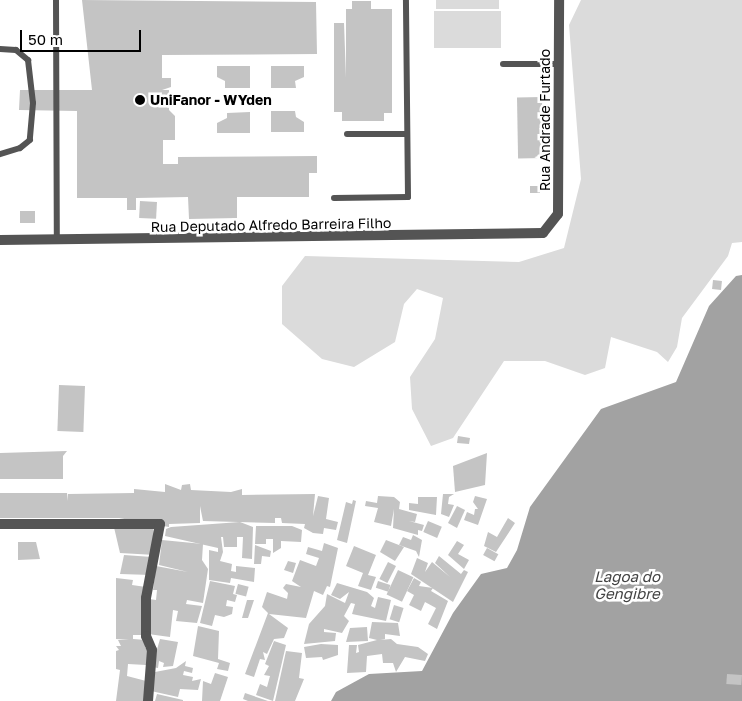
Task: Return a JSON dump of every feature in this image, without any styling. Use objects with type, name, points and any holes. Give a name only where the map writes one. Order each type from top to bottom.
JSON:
[{"type":"street","name":"Rua Andrade Furtado","points":[[543,233],[558,214],[559,0]]},
{"type":"street","name":"Rua Deputado Alfredo Barreira Filho","points":[[0,240],[57,241],[543,233]]},
{"type":"street","points":[[0,524],[160,524],[146,598],[146,636],[152,650],[148,701]]},
{"type":"lane","points":[[56,0],[57,241]]},
{"type":"lane","points":[[334,198],[408,197],[406,0]]},
{"type":"lane","points":[[0,49],[16,50],[28,60],[33,103],[30,140],[20,148],[0,154]]},
{"type":"lane","points":[[504,64],[559,64]]},
{"type":"lane","points":[[347,134],[407,134]]},
{"type":"shaded area","points":[[436,0],[499,0],[499,9],[436,9]]},
{"type":"shaded area","points":[[581,0],[742,0],[742,242],[732,243],[728,256],[682,318],[677,347],[668,362],[657,352],[611,337],[605,368],[585,375],[545,361],[504,361],[453,438],[431,446],[412,409],[410,377],[435,339],[443,298],[417,289],[404,304],[395,342],[354,367],[322,359],[282,324],[282,286],[305,256],[519,262],[564,248],[581,179],[569,25]]},
{"type":"shaded area","points":[[434,11],[501,11],[501,48],[434,48]]},
{"type":"water","name":"Lagoa do Gengibre","points":[[742,275],[742,701],[331,701],[336,692],[369,674],[422,671],[453,613],[481,574],[507,568],[517,550],[530,507],[601,409],[676,382],[709,306],[736,276]]},
{"type":"building","points":[[82,0],[316,2],[317,54],[162,55],[162,78],[171,78],[171,87],[162,90],[169,90],[169,110],[175,116],[175,140],[163,140],[163,164],[178,164],[178,157],[317,156],[317,173],[309,173],[309,197],[237,197],[237,218],[189,219],[188,197],[136,198],[136,210],[127,210],[127,198],[77,198],[77,111],[19,110],[20,90],[92,90]]},
{"type":"building","points":[[352,1],[371,1],[371,9],[392,9],[392,113],[384,113],[384,121],[342,121],[342,112],[334,112],[334,23],[344,23],[346,78],[346,9],[352,9]]},
{"type":"building","points":[[217,66],[250,66],[250,88],[225,88],[225,81],[217,77]]},
{"type":"building","points":[[271,66],[304,66],[304,77],[295,81],[296,88],[271,88]]},
{"type":"building","points":[[517,97],[542,97],[543,158],[518,158]]},
{"type":"building","points":[[271,111],[295,111],[296,117],[304,122],[304,132],[271,132]]},
{"type":"building","points":[[250,112],[250,133],[217,133],[217,123],[227,118],[227,113]]},
{"type":"building","points":[[530,186],[540,186],[540,193],[530,193]]},
{"type":"building","points":[[140,201],[157,202],[156,219],[139,218]]},
{"type":"building","points":[[20,211],[35,211],[35,223],[20,223]]},
{"type":"building","points":[[713,280],[722,281],[721,290],[712,289]]},
{"type":"building","points":[[59,385],[85,386],[83,432],[57,431]]},
{"type":"building","points":[[458,436],[470,438],[469,444],[457,443]]},
{"type":"building","points":[[67,451],[63,456],[63,479],[0,479],[0,453]]},
{"type":"building","points":[[487,453],[485,485],[455,492],[453,466]]},
{"type":"building","points":[[165,484],[181,490],[182,485],[190,484],[191,490],[231,492],[242,489],[242,495],[315,494],[313,516],[318,496],[329,498],[326,519],[338,522],[336,530],[324,528],[323,534],[313,533],[304,528],[305,524],[282,523],[281,518],[275,518],[275,523],[203,521],[200,506],[200,523],[169,524],[169,527],[119,518],[0,518],[0,493],[67,493],[68,501],[68,494],[134,493],[134,489],[165,492]]},
{"type":"building","points":[[443,494],[454,494],[449,497],[448,504],[454,505],[449,517],[441,514]]},
{"type":"building","points":[[378,496],[394,497],[400,502],[399,509],[417,514],[415,522],[409,521],[424,525],[422,531],[418,530],[418,535],[393,528],[394,509],[391,526],[374,522],[378,508],[365,506],[366,501],[377,503]]},
{"type":"building","points":[[475,496],[487,499],[478,525],[464,520],[467,512],[474,515],[475,509],[478,509],[473,502]]},
{"type":"building","points":[[418,497],[437,497],[436,515],[409,510],[409,503],[418,504]]},
{"type":"building","points":[[353,500],[356,501],[347,543],[337,540],[346,502],[352,504]]},
{"type":"building","points":[[457,506],[465,510],[457,528],[448,523]]},
{"type":"building","points":[[508,518],[515,523],[496,552],[484,546],[488,532],[497,537]]},
{"type":"building","points":[[428,521],[442,527],[437,538],[423,532]]},
{"type":"building","points":[[240,522],[253,527],[252,559],[242,558],[243,537],[237,537],[237,547],[224,547],[223,537],[221,537],[223,552],[220,561],[232,564],[231,571],[236,572],[236,566],[255,568],[254,582],[231,578],[230,583],[209,580],[209,550],[218,552],[218,548],[165,536],[166,529],[171,527]]},
{"type":"building","points":[[113,523],[153,526],[155,555],[120,553]]},
{"type":"building","points":[[256,526],[292,526],[302,530],[301,542],[281,541],[281,548],[273,553],[273,539],[266,539],[266,544],[255,544]]},
{"type":"building","points":[[413,535],[422,540],[419,557],[416,551],[399,545],[403,537],[411,540]]},
{"type":"building","points":[[162,540],[203,544],[202,560],[208,569],[203,603],[187,600],[186,604],[202,606],[197,623],[176,621],[178,611],[173,610],[170,637],[148,634],[149,599],[156,600],[157,590],[153,590],[156,566],[188,572],[159,565]]},
{"type":"building","points":[[386,540],[404,547],[395,561],[380,552]]},
{"type":"building","points":[[457,541],[464,545],[458,554],[469,560],[464,569],[448,555]]},
{"type":"building","points":[[18,542],[36,542],[40,559],[18,560]]},
{"type":"building","points":[[324,543],[338,548],[330,587],[327,586],[323,595],[314,591],[306,618],[269,614],[288,628],[284,638],[274,639],[267,654],[263,652],[265,660],[260,659],[254,677],[245,674],[268,613],[262,607],[267,592],[287,599],[288,593],[283,588],[286,584],[301,587],[292,581],[300,560],[316,566],[319,558],[306,554],[308,547],[322,551]]},
{"type":"building","points":[[255,545],[271,551],[270,557],[262,556],[261,564],[254,564]]},
{"type":"building","points":[[354,546],[376,555],[368,575],[376,577],[371,590],[358,586],[363,573],[346,566]]},
{"type":"building","points":[[487,548],[498,554],[494,561],[483,555]]},
{"type":"building","points":[[124,555],[152,557],[151,575],[120,574]]},
{"type":"building","points":[[439,556],[461,574],[464,570],[468,572],[453,602],[411,574],[417,558],[428,563],[425,572],[432,562],[450,577],[435,563]]},
{"type":"building","points":[[288,561],[296,563],[293,573],[284,570]]},
{"type":"building","points":[[388,562],[396,566],[387,583],[379,579]]},
{"type":"building","points":[[398,570],[413,577],[402,602],[387,594]]},
{"type":"building","points":[[116,578],[133,580],[132,585],[146,587],[143,635],[133,635],[133,639],[146,640],[145,648],[150,648],[146,665],[128,664],[127,676],[150,682],[147,701],[116,701],[120,670],[116,669],[116,651],[119,650],[116,646],[121,646],[118,640],[129,640],[116,639]]},
{"type":"building","points":[[414,578],[421,582],[419,586],[433,588],[431,591],[448,601],[437,629],[428,624],[436,608],[425,602],[421,611],[409,605],[414,595],[407,591]]},
{"type":"building","points":[[210,581],[235,586],[233,594],[237,595],[235,602],[227,600],[226,606],[233,607],[232,614],[224,617],[215,615],[212,626],[200,623]]},
{"type":"building","points":[[378,581],[390,585],[388,592],[376,588]]},
{"type":"building","points":[[337,583],[367,592],[374,598],[371,606],[375,608],[378,597],[391,600],[386,621],[352,614],[355,604],[351,603],[344,616],[349,621],[342,633],[324,629],[324,632],[336,633],[335,641],[304,644],[309,624],[325,606],[327,594],[345,603],[349,592],[340,599],[331,595]]},
{"type":"building","points":[[238,584],[249,587],[246,597],[235,594]]},
{"type":"building","points":[[247,600],[254,600],[248,618],[242,618]]},
{"type":"building","points":[[394,605],[404,608],[399,622],[390,619]]},
{"type":"building","points":[[372,622],[398,623],[400,636],[385,634],[385,639],[380,640],[391,639],[397,644],[418,647],[428,654],[425,661],[405,657],[396,672],[393,663],[383,663],[382,654],[367,656],[366,672],[347,673],[349,645],[357,645],[356,653],[359,652],[358,645],[377,640],[369,638]]},
{"type":"building","points":[[198,626],[219,631],[218,659],[230,663],[228,671],[217,669],[219,663],[193,656]]},
{"type":"building","points":[[367,627],[368,641],[346,642],[350,628]]},
{"type":"building","points":[[160,639],[178,642],[173,666],[163,667],[164,663],[159,661],[158,668],[152,667]]},
{"type":"building","points":[[274,641],[286,645],[273,701],[256,695],[260,684],[267,687],[270,676],[264,675],[269,666],[265,664]]},
{"type":"building","points":[[321,644],[338,645],[338,655],[323,660],[322,657],[306,658],[304,647]]},
{"type":"building","points":[[286,651],[302,653],[299,678],[304,679],[295,701],[275,701]]},
{"type":"building","points":[[186,661],[185,666],[193,668],[192,673],[184,671],[183,675],[193,677],[192,681],[201,679],[198,690],[180,689],[178,697],[151,691],[155,672],[176,668]]},
{"type":"building","points":[[215,673],[228,677],[220,701],[202,701],[203,681],[211,684]]},
{"type":"building","points":[[727,674],[742,675],[741,685],[726,684]]},
{"type":"building","points":[[245,693],[268,701],[248,701],[243,699]]},
{"type":"building","points":[[157,694],[183,700],[183,701],[155,701]]},
{"type":"place","name":"UniFanor - WYden","points":[[140,100]]}]
